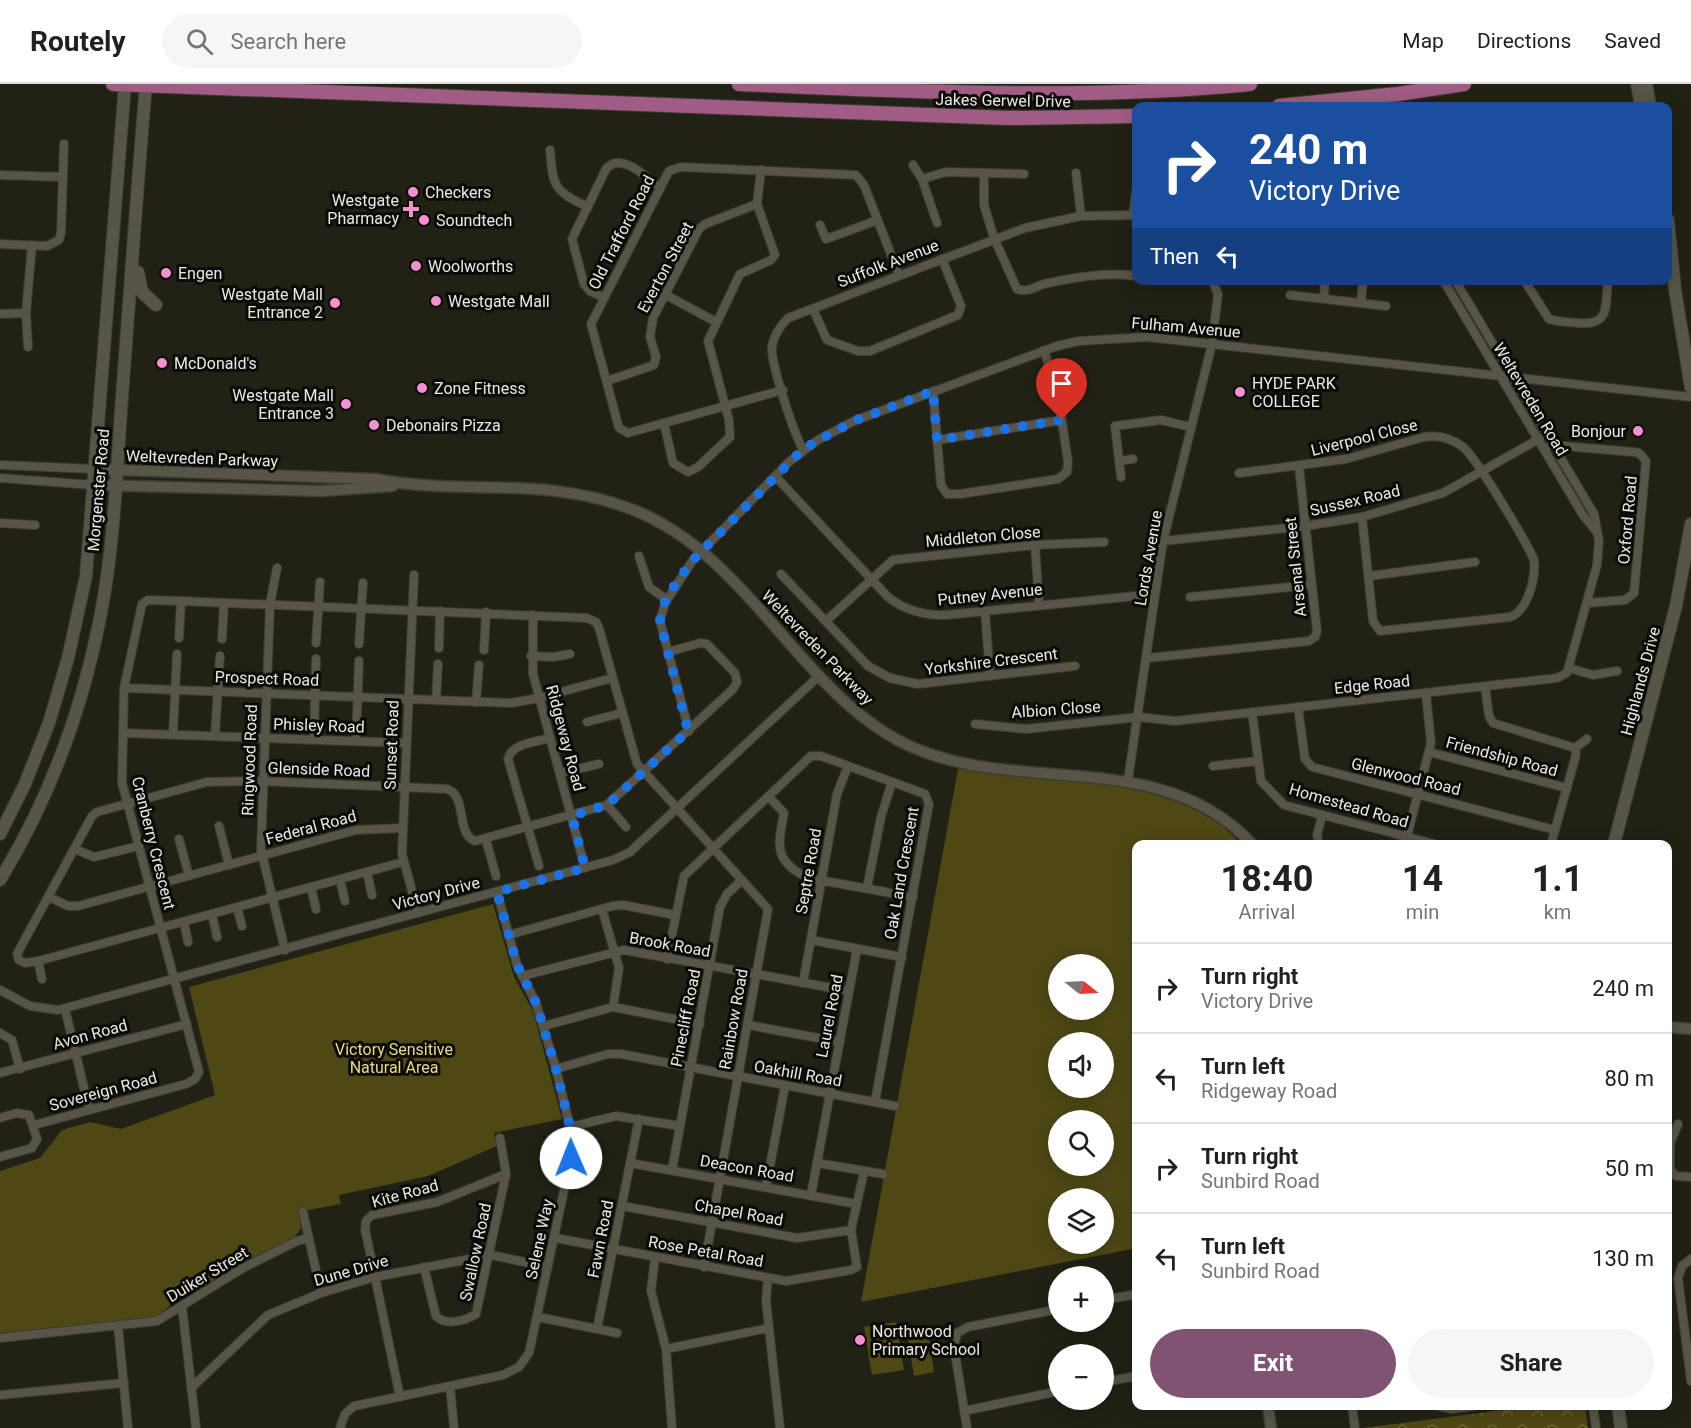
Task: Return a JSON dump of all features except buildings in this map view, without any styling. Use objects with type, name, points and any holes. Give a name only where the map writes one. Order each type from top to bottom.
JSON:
[{"type":"main road","name":"Jakes Gerwel Drive","points":[[113,84],[1008,118],[1132,116]]},
{"type":"main road","name":"Morgenster Road","points":[[0,834],[37,756],[68,658],[86,576],[125,84]]},
{"type":"main road","name":"Jakes Gerwel Drive","points":[[739,84],[904,92],[1006,93],[1250,84]]},
{"type":"main road","points":[[1319,102],[1398,94],[1464,84]]},
{"type":"main road","points":[[1637,84],[1640,102]]},
{"type":"main road","points":[[1646,84],[1649,102]]},
{"type":"main road","name":"Morgenster Road","points":[[0,880],[44,795],[78,709],[105,594],[116,485],[146,85]]},
{"type":"main road","points":[[134,256],[142,292],[156,306]]},
{"type":"main road","points":[[1672,260],[1691,388]]},
{"type":"main road","points":[[1672,282],[1675,290]]},
{"type":"main road","name":"Highlands Drive","points":[[1615,840],[1676,606],[1691,524]]},
{"type":"main road","points":[[1619,1410],[1621,1428]]},
{"type":"street","points":[[0,244],[50,245],[61,236],[64,144]]},
{"type":"street","points":[[550,150],[556,189],[564,196],[588,207]]},
{"type":"street","points":[[604,298],[590,291],[584,284],[573,245],[574,234],[606,169],[616,161],[624,163],[660,187]]},
{"type":"street","points":[[914,165],[922,179],[937,223]]},
{"type":"street","name":"Old Trafford Road","points":[[783,390],[628,433],[623,432],[618,425],[591,326],[669,171],[674,168],[856,175],[863,181],[898,275]]},
{"type":"street","points":[[664,423],[673,463],[677,468],[691,472],[729,439],[731,431],[708,346],[716,322],[740,274],[771,260],[775,255],[757,204],[761,170]]},
{"type":"street","points":[[922,179],[946,172],[1024,174]]},
{"type":"street","points":[[984,173],[984,205],[994,238],[1015,286],[1020,291],[1083,276],[1132,276]]},
{"type":"street","points":[[1076,173],[1081,216]]},
{"type":"street","points":[[0,175],[63,177]]},
{"type":"street","name":"Everton Street","points":[[606,381],[654,364],[656,357],[650,337],[650,326],[702,226],[757,204]]},
{"type":"street","name":"Suffolk Avenue","points":[[803,449],[794,434],[772,354],[773,344],[788,318],[994,238],[1081,216],[1132,214]]},
{"type":"street","points":[[820,225],[826,239],[878,220]]},
{"type":"street","points":[[28,347],[26,313],[32,245]]},
{"type":"street","points":[[813,309],[826,340],[858,351],[870,351],[958,315],[961,306],[942,259]]},
{"type":"street","points":[[1212,344],[1218,294],[1214,285]]},
{"type":"street","points":[[1324,298],[1325,285]]},
{"type":"street","points":[[1361,302],[1363,285]]},
{"type":"street","name":"Weltevreden Road","points":[[1446,285],[1498,376],[1583,515],[1597,531]]},
{"type":"street","name":"Weltevreden Road","points":[[1458,285],[1590,507],[1597,531],[1599,552],[1569,668]]},
{"type":"street","points":[[1527,285],[1549,319],[1590,324],[1600,321],[1604,315],[1607,285]]},
{"type":"street","points":[[666,295],[716,322]]},
{"type":"street","points":[[1290,295],[1386,306]]},
{"type":"street","points":[[0,314],[26,313]]},
{"type":"street","name":"Fulham Avenue","points":[[667,600],[693,560],[803,449],[854,421],[1044,350],[1080,341],[1122,337],[1212,344],[1691,397]]},
{"type":"street","name":"Lords Avenue","points":[[1128,780],[1164,541],[1212,344]]},
{"type":"street","points":[[933,391],[941,484],[949,495],[1062,477],[1068,468],[1062,420],[1054,377],[1044,350]]},
{"type":"street","points":[[937,440],[1062,420]]},
{"type":"street","points":[[1121,477],[1115,426],[1161,420],[1191,428]]},
{"type":"street","name":"Sussex Road","points":[[1164,541],[1306,526],[1362,517],[1443,493],[1546,435]]},
{"type":"street","name":"Liverpool Close","points":[[1239,473],[1299,467],[1346,459],[1406,441],[1437,436],[1463,447],[1481,472],[1534,560],[1534,572],[1525,603],[1519,612],[1510,617],[1380,631],[1373,621],[1369,576]]},
{"type":"street","points":[[1544,450],[1552,445]]},
{"type":"street","name":"Oxford Road","points":[[1552,445],[1639,453],[1647,461],[1634,593],[1625,600],[1587,603]]},
{"type":"street","points":[[1119,460],[1132,459]]},
{"type":"street","name":"Weltevreden Parkway","points":[[0,465],[375,479],[402,485]]},
{"type":"street","name":"Arsenal Street","points":[[1148,658],[1311,640],[1317,631],[1299,467]]},
{"type":"street","name":"Putney Avenue","points":[[776,476],[892,601],[924,614],[946,615],[1155,594]]},
{"type":"street","name":"Weltevreden Parkway","points":[[0,478],[93,485],[322,491],[376,489],[402,485],[530,487],[586,495],[635,510],[688,539],[703,550],[820,675],[872,723],[900,741],[931,754],[976,765],[1128,780],[1165,790],[1203,806],[1229,822],[1248,840]]},
{"type":"street","points":[[1362,517],[1369,576],[1475,562]]},
{"type":"street","points":[[0,524],[35,525]]},
{"type":"street","name":"Middleton Close","points":[[872,580],[893,560],[1035,545],[1104,542]]},
{"type":"street","points":[[1035,545],[1039,604]]},
{"type":"street","points":[[639,556],[648,587],[667,600],[660,621],[688,731]]},
{"type":"street","name":"Ringwood Road","points":[[276,568],[270,604],[261,857],[285,950]]},
{"type":"street","name":"Yorkshire Crescent","points":[[781,574],[827,620],[868,666],[902,683],[918,684],[1075,666]]},
{"type":"street","name":"Sunset Road","points":[[414,575],[403,828],[404,862],[418,913]]},
{"type":"street","points":[[827,620],[872,580]]},
{"type":"street","points":[[316,643],[320,582]]},
{"type":"street","points":[[359,644],[363,583]]},
{"type":"street","points":[[1190,597],[1311,585]]},
{"type":"street","name":"Cranberry Crescent","points":[[198,1074],[187,1024],[122,783],[124,688],[141,605],[148,600],[486,612],[594,620],[634,756],[643,773],[676,809]]},
{"type":"street","points":[[179,638],[181,601]]},
{"type":"street","points":[[222,639],[224,603]]},
{"type":"street","points":[[439,648],[440,611]]},
{"type":"street","points":[[985,611],[990,675]]},
{"type":"street","points":[[484,650],[486,612]]},
{"type":"street","name":"Ridgeway Road","points":[[533,615],[531,656],[539,698],[585,868]]},
{"type":"street","points":[[496,876],[486,840],[607,805],[733,689],[737,682],[735,674],[707,644],[700,643],[668,652]]},
{"type":"street","points":[[172,734],[177,654]]},
{"type":"street","points":[[531,656],[553,657],[570,654]]},
{"type":"street","points":[[215,735],[220,656]]},
{"type":"street","points":[[314,740],[316,659]]},
{"type":"street","points":[[356,741],[359,661]]},
{"type":"street","points":[[436,700],[438,664]]},
{"type":"street","points":[[476,702],[479,665]]},
{"type":"street","points":[[1569,668],[1599,676],[1617,670]]},
{"type":"street","name":"Edge Road","points":[[1139,717],[1175,722],[1426,694],[1557,678],[1569,668]]},
{"type":"street","name":"Victory Drive","points":[[0,990],[37,1009],[64,1009],[623,856],[820,675]]},
{"type":"street","name":"Prospect Road","points":[[124,688],[511,703],[539,698],[612,678]]},
{"type":"street","points":[[1485,687],[1489,716],[1493,723],[1575,748]]},
{"type":"street","points":[[1406,840],[1429,752],[1431,734],[1426,694]]},
{"type":"street","name":"Glenwood Road","points":[[1298,707],[1305,759],[1310,766],[1555,830]]},
{"type":"street","name":"Homestead Road","points":[[1252,712],[1261,781],[1274,797],[1284,805],[1403,840]]},
{"type":"street","points":[[587,722],[622,713]]},
{"type":"street","name":"Albion Close","points":[[975,724],[1036,729],[1139,717]]},
{"type":"street","name":"Phisley Road","points":[[123,733],[406,743]]},
{"type":"street","points":[[539,866],[509,754],[517,747],[550,738]]},
{"type":"street","points":[[1575,748],[1587,739]]},
{"type":"street","points":[[1552,840],[1576,755],[1575,748]]},
{"type":"street","name":"Friendship Road","points":[[1429,752],[1567,788]]},
{"type":"street","name":"Oak Land Crescent","points":[[667,959],[684,876],[816,754],[928,798],[913,897],[875,1102]]},
{"type":"street","points":[[1213,766],[1258,761]]},
{"type":"street","points":[[560,773],[599,764]]},
{"type":"street","name":"Septre Road","points":[[803,983],[837,794],[848,766]]},
{"type":"street","name":"Glenside Road","points":[[38,961],[25,963],[19,960],[16,954],[92,816],[97,812],[207,782],[263,782],[451,790],[457,796],[469,837],[475,841],[486,840]]},
{"type":"street","points":[[867,888],[881,816],[892,782]]},
{"type":"street","points":[[769,797],[784,813],[778,848],[780,855],[800,874],[913,897]]},
{"type":"street","points":[[607,805],[626,827]]},
{"type":"street","name":"Rainbow Road","points":[[676,809],[768,909],[704,1267]]},
{"type":"street","points":[[1318,840],[1317,835],[1322,816]]},
{"type":"street","points":[[219,826],[229,865]]},
{"type":"street","name":"Federal Road","points":[[49,897],[73,906],[366,828],[403,828]]},
{"type":"street","points":[[179,839],[189,876]]},
{"type":"street","points":[[75,849],[94,857],[139,846]]},
{"type":"street","points":[[42,979],[38,961],[404,862]]},
{"type":"street","points":[[366,872],[372,895]]},
{"type":"street","points":[[339,880],[345,901]]},
{"type":"street","name":"Pinecliff Road","points":[[672,1170],[722,901],[742,880]]},
{"type":"street","points":[[311,887],[316,909]]},
{"type":"street","name":"Selene Way","points":[[340,1428],[345,1414],[354,1406],[503,1375],[519,1367],[529,1353],[571,1158],[570,1127],[544,1026],[536,1003],[522,976],[497,892]]},
{"type":"street","points":[[508,934],[623,905],[675,915]]},
{"type":"street","points":[[237,907],[242,926]]},
{"type":"street","points":[[602,909],[619,972],[613,1007]]},
{"type":"street","points":[[212,914],[217,937]]},
{"type":"street","points":[[184,922],[188,942]]},
{"type":"street","points":[[811,940],[902,957]]},
{"type":"street","name":"Laurel Road","points":[[811,1195],[857,949]]},
{"type":"street","name":"Brook Road","points":[[522,976],[624,950],[849,991]]},
{"type":"street","points":[[544,1026],[613,1007],[700,1024]]},
{"type":"street","points":[[64,1009],[89,1109]]},
{"type":"street","name":"Avon Road","points":[[0,1073],[187,1024]]},
{"type":"street","points":[[748,1025],[840,1042]]},
{"type":"street","points":[[1672,1028],[1691,1029]]},
{"type":"street","points":[[0,1033],[12,1040],[20,1069]]},
{"type":"street","name":"Oakhill Road","points":[[556,1069],[613,1054],[895,1106]]},
{"type":"street","name":"Sovereign Road","points":[[0,1157],[34,1146],[38,1139],[34,1125],[186,1084],[195,1079],[198,1074]]},
{"type":"street","points":[[766,1187],[785,1086]]},
{"type":"street","points":[[0,1118],[24,1113],[30,1116],[34,1125]]},
{"type":"street","points":[[570,1127],[610,1116],[680,1126]]},
{"type":"street","name":"Fawn Road","points":[[597,1329],[639,1119]]},
{"type":"street","points":[[1672,1139],[1678,1124]]},
{"type":"street","name":"Swallow Road","points":[[424,1267],[436,1316],[441,1321],[448,1322],[476,1314],[506,1174],[500,1138]]},
{"type":"street","name":"Deacon Road","points":[[630,1162],[857,1204]]},
{"type":"street","points":[[817,1163],[883,1174]]},
{"type":"street","points":[[851,1230],[864,1172]]},
{"type":"street","points":[[1672,1172],[1676,1176],[1691,1177]]},
{"type":"street","name":"Kite Road","points":[[375,1277],[366,1221],[372,1215],[437,1202],[506,1174]]},
{"type":"street","name":"Chapel Road","points":[[622,1206],[803,1238],[851,1230]]},
{"type":"street","points":[[303,1212],[321,1293]]},
{"type":"street","name":"Rose Petal Road","points":[[555,1238],[704,1267],[797,1281],[856,1267],[851,1230]]},
{"type":"street","name":"Duiker Street","points":[[0,1338],[157,1321],[243,1268],[297,1241],[309,1238]]},
{"type":"street","name":"Dune Drive","points":[[191,1388],[268,1315],[321,1293],[375,1277],[490,1255],[548,1267]]},
{"type":"street","points":[[655,1258],[651,1291],[666,1349],[672,1428]]},
{"type":"street","points":[[1691,1259],[1682,1266],[1678,1278],[1691,1381]]},
{"type":"street","points":[[375,1277],[399,1396]]},
{"type":"street","points":[[768,1278],[766,1300],[780,1428]]},
{"type":"street","points":[[1114,1298],[1132,1295]]},
{"type":"street","points":[[182,1306],[196,1428]]},
{"type":"street","points":[[967,1428],[954,1347],[957,1333],[968,1327],[1048,1311]]},
{"type":"street","points":[[538,1317],[617,1333]]},
{"type":"street","points":[[118,1326],[128,1428]]},
{"type":"street","points":[[666,1349],[770,1328]]},
{"type":"street","points":[[1114,1380],[1132,1377]]},
{"type":"street","points":[[0,1395],[124,1383]]},
{"type":"street","points":[[450,1386],[454,1428]]},
{"type":"street","points":[[964,1411],[1048,1393]]},
{"type":"street","points":[[1268,1410],[1270,1428]]},
{"type":"street","points":[[1353,1410],[1355,1428]]},
{"type":"street","points":[[1594,1410],[1596,1428]]},
{"type":"green space","points":[[958,769],[1070,780],[1148,793],[1183,804],[1215,821],[1236,840],[1132,840],[1132,1249],[1114,1252],[1114,1188],[1048,1188],[1048,1254],[1106,1254],[861,1302]]},
{"type":"green space","name":"Victory Sensitive Natural Area","points":[[493,904],[514,977],[533,1011],[562,1119],[494,1133],[497,1146],[428,1176],[339,1195],[341,1204],[298,1212],[301,1228],[294,1238],[244,1262],[191,1294],[188,1291],[155,1317],[0,1333],[0,1171],[40,1158],[62,1130],[90,1122],[121,1129],[215,1095],[189,987]]},
{"type":"green space","points":[[896,1322],[904,1370],[872,1375],[864,1327]]},
{"type":"green space","points":[[928,1331],[934,1372],[914,1376],[907,1335]]},
{"type":"green space","points":[[1502,1410],[1586,1410],[1588,1428],[1363,1428]]},
{"type":"place","name":"Checkers","points":[[413,192]]},
{"type":"place","name":"Westgate Pharmacy","points":[[411,209]]},
{"type":"place","name":"Soundtech","points":[[424,220]]},
{"type":"place","name":"Woolworths","points":[[416,266]]},
{"type":"place","name":"Engen","points":[[166,273]]},
{"type":"place","name":"Westgate Mall","points":[[436,301]]},
{"type":"place","name":"Westgate Mall Entrance 2","points":[[335,303]]},
{"type":"place","name":"McDonald's","points":[[162,363]]},
{"type":"place","name":"Zone Fitness","points":[[422,388]]},
{"type":"place","name":"HYDE PARK COLLEGE","points":[[1240,392]]},
{"type":"place","name":"Westgate Mall Entrance 3","points":[[346,404]]},
{"type":"place","name":"Debonairs Pizza","points":[[374,425]]},
{"type":"place","name":"Bonjour","points":[[1638,431]]},
{"type":"place","name":"Northwood Primary School","points":[[860,1340]]},
{"type":"route","points":[[571,1158],[570,1127],[556,1069],[536,1003],[517,965],[497,892],[585,868],[572,816],[607,805],[688,731],[660,621],[660,613],[682,575],[693,560],[803,449],[854,421],[933,391],[937,440],[1062,420]]}]
